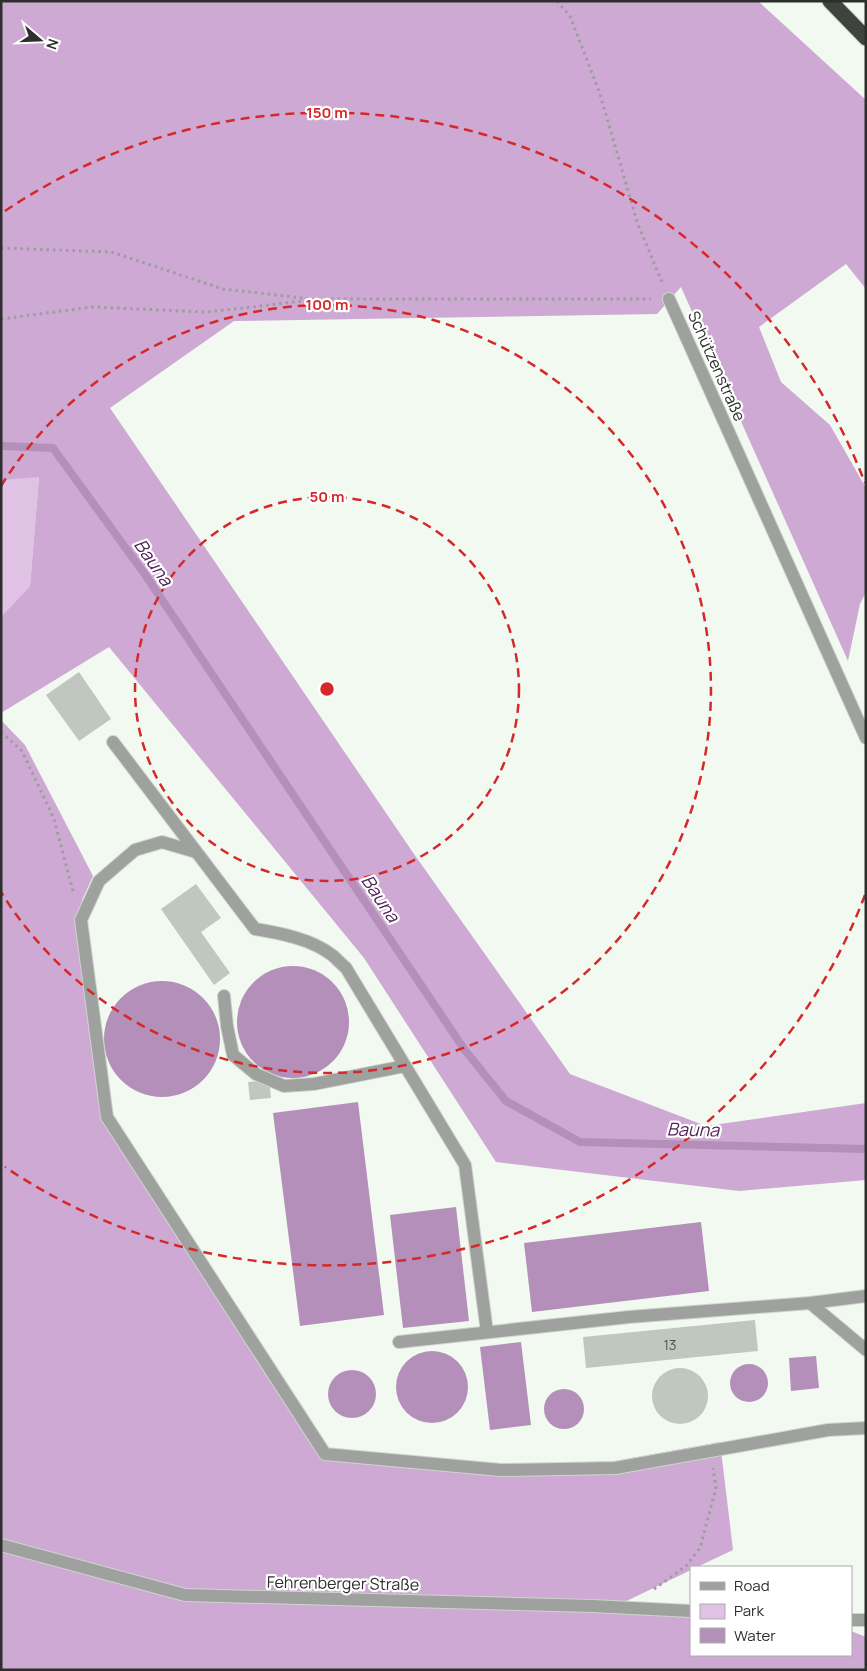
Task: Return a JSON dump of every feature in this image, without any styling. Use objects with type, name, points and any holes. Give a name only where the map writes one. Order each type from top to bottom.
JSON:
[{"type":"highway","points":[[830,1],[866,38]]},
{"type":"street","name":"Schützenstraße","points":[[669,299],[866,738]]},
{"type":"street","points":[[113,742],[255,929],[280,933],[311,944],[331,954],[346,968],[465,1165],[487,1332]]},
{"type":"street","points":[[196,852],[162,842],[135,850],[99,881],[81,920],[107,1117],[325,1454],[501,1470],[615,1468],[828,1430],[866,1428]]},
{"type":"street","points":[[224,996],[227,1026],[234,1054],[256,1074],[284,1086],[314,1084],[404,1066]]},
{"type":"street","points":[[399,1342],[629,1316],[866,1296]]},
{"type":"street","points":[[810,1302],[866,1350]]},
{"type":"street","name":"Fehrenberger Straße","points":[[1,1545],[185,1596],[592,1606],[690,1611]]},
{"type":"street","points":[[852,1620],[866,1620]]},
{"type":"path","name":"Schützenstraße","points":[[557,1],[570,16],[600,94],[637,222],[669,299]]},
{"type":"path","points":[[1,248],[111,252],[223,289],[320,299],[669,299]]},
{"type":"path","points":[[1,319],[92,307],[207,312],[320,299]]},
{"type":"path","points":[[1,732],[22,751],[54,819],[81,920]]},
{"type":"path","points":[[650,1591],[686,1566],[700,1548],[716,1488],[710,1452]]},
{"type":"green space","points":[[39,476],[30,586],[1,617],[1,480]]},
{"type":"shaded area","points":[[1,1],[758,1],[866,100],[866,289],[846,264],[759,327],[781,382],[830,425],[866,488],[866,592],[860,604],[848,661],[681,287],[657,314],[234,321],[110,408],[414,854],[570,1074],[706,1126],[866,1103],[866,1180],[739,1191],[496,1162],[364,958],[109,647],[1,713],[1,617],[30,586],[39,477],[1,480]]},
{"type":"shaded area","points":[[1,720],[25,745],[93,876],[82,900],[113,1115],[330,1449],[501,1465],[615,1461],[720,1442],[733,1550],[699,1566],[690,1566],[690,1570],[616,1606],[690,1612],[690,1656],[852,1656],[852,1631],[866,1637],[866,1670],[1,1670]]},
{"type":"water","points":[[293,966],[314,970],[332,983],[345,1001],[349,1022],[345,1043],[332,1061],[314,1074],[293,1078],[272,1074],[254,1061],[241,1043],[237,1022],[241,1001],[254,983],[272,970]]},
{"type":"water","points":[[162,981],[184,985],[203,998],[216,1017],[220,1039],[216,1061],[203,1080],[184,1093],[162,1097],[140,1093],[121,1080],[108,1061],[104,1039],[108,1017],[121,998],[140,985]]},
{"type":"water","points":[[358,1102],[384,1315],[300,1326],[273,1113]]},
{"type":"water","points":[[456,1207],[469,1321],[403,1328],[390,1215]]},
{"type":"water","points":[[701,1222],[709,1291],[532,1312],[524,1243]]},
{"type":"water","points":[[521,1342],[531,1425],[490,1430],[480,1347]]},
{"type":"water","points":[[432,1351],[452,1357],[462,1367],[468,1387],[462,1407],[452,1417],[432,1423],[412,1417],[402,1407],[396,1387],[402,1367],[412,1357]]},
{"type":"water","points":[[816,1356],[819,1388],[791,1391],[789,1358]]},
{"type":"water","points":[[749,1364],[762,1370],[768,1383],[762,1396],[749,1402],[736,1396],[730,1383],[736,1370]]},
{"type":"water","points":[[347,1370],[357,1370],[369,1377],[376,1389],[376,1399],[369,1411],[357,1418],[347,1418],[339,1414],[332,1407],[328,1399],[328,1389],[332,1381],[339,1374]]},
{"type":"water","points":[[564,1389],[575,1392],[581,1398],[584,1409],[581,1420],[575,1426],[564,1429],[553,1426],[547,1420],[544,1409],[547,1398],[553,1392]]},
{"type":"building","points":[[79,672],[111,719],[79,741],[46,695]]},
{"type":"building","points":[[196,884],[221,918],[201,932],[230,973],[214,985],[161,909]]},
{"type":"building","points":[[269,1080],[271,1098],[250,1100],[248,1082]]},
{"type":"building","points":[[755,1320],[758,1351],[586,1368],[583,1337]]},
{"type":"building","points":[[680,1368],[695,1373],[703,1381],[708,1396],[703,1411],[695,1419],[680,1424],[665,1419],[657,1411],[652,1396],[657,1381],[665,1373]]},
{"type":"waterway","name":"Bauna","points":[[1,446],[53,448],[146,576],[464,1049],[506,1101],[580,1142],[866,1149]]}]
